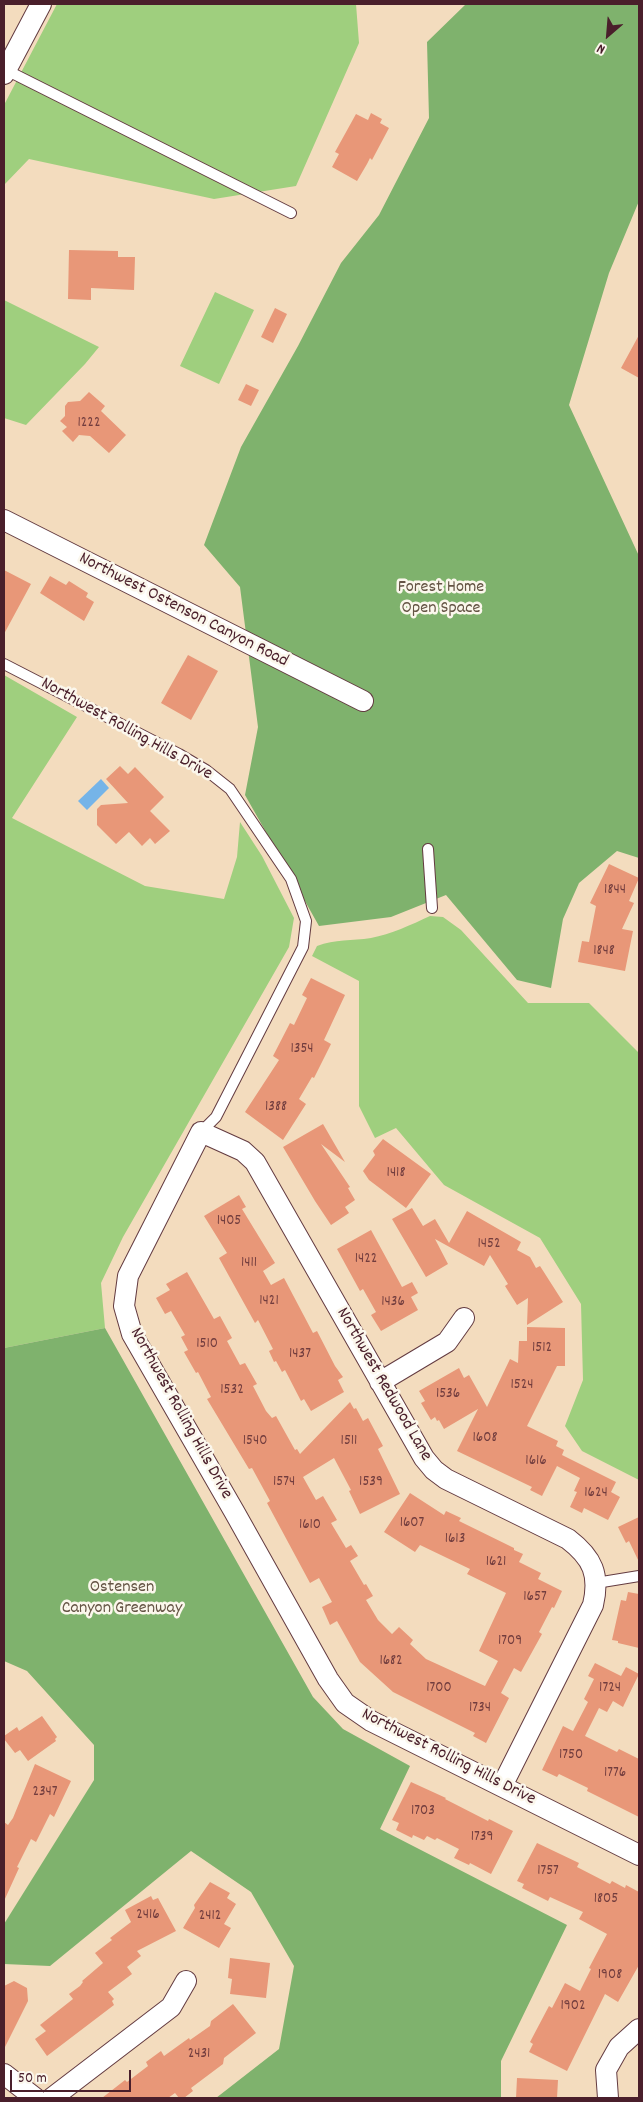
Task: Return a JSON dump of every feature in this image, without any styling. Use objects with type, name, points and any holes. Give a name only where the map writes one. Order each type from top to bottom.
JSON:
[{"type":"street","points":[[5,72],[41,4]]},
{"type":"street","name":"Northwest Ostenson Canyon Road","points":[[4,520],[363,701]]},
{"type":"street","name":"Northwest Redwood Lane","points":[[201,1132],[243,1151],[255,1162],[424,1458],[434,1470],[446,1479],[568,1539],[580,1548],[590,1560],[596,1583],[593,1605],[502,1786]]},
{"type":"street","name":"Northwest Rolling Hills Drive","points":[[201,1132],[128,1276],[124,1306],[132,1334],[328,1679],[345,1703],[371,1721],[639,1855]]},
{"type":"street","points":[[380,1382],[447,1342],[464,1318]]},
{"type":"street","points":[[52,2098],[171,2007],[186,1981]]},
{"type":"street","points":[[608,2098],[606,2070],[619,2047],[639,2029]]},
{"type":"street","points":[[4,2074],[35,2098]]},
{"type":"lane","points":[[5,72],[291,213]]},
{"type":"lane","name":"Northwest Rolling Hills Drive","points":[[4,664],[179,754],[206,770],[230,789],[291,879],[306,921],[303,947],[216,1117],[201,1132]]},
{"type":"lane","points":[[428,849],[432,908]]},
{"type":"lane","points":[[596,1583],[639,1576]]},
{"type":"green space","points":[[57,4],[356,4],[359,43],[296,186],[214,199],[29,159],[4,185],[4,105]]},
{"type":"green space","name":"Forest Home Open Space","points":[[466,4],[639,4],[639,201],[609,273],[569,405],[639,556],[639,858],[617,851],[579,883],[563,919],[551,988],[517,980],[446,895],[391,917],[319,926],[245,795],[258,727],[240,587],[204,545],[241,447],[298,346],[341,263],[379,215],[429,118],[427,42]]},
{"type":"green space","points":[[215,292],[254,310],[219,384],[180,366]]},
{"type":"green space","points":[[4,300],[99,347],[26,425],[4,418]]},
{"type":"green space","points":[[4,675],[77,717],[12,818],[145,886],[224,899],[237,857],[240,822],[262,856],[294,918],[289,947],[123,1237],[101,1283],[105,1328],[4,1348]]},
{"type":"green space","points":[[430,916],[443,917],[461,930],[528,1003],[589,1003],[639,1053],[639,1480],[582,1451],[565,1426],[583,1380],[581,1304],[540,1238],[444,1185],[396,1128],[375,1138],[359,1106],[359,981],[312,956],[317,946],[330,942],[378,936],[401,929]]},
{"type":"green space","name":"Ostensen Canyon Greenway","points":[[105,1328],[313,1697],[343,1729],[410,1766],[380,1829],[567,1925],[501,2061],[501,2098],[216,2098],[279,2049],[294,1966],[251,1892],[191,1851],[50,1966],[4,1964],[4,1924],[94,1780],[94,1745],[27,1671],[4,1661],[4,1348]]},
{"type":"water","points":[[101,779],[109,788],[87,810],[78,801]]},
{"type":"building","points":[[371,113],[382,119],[380,123],[389,128],[372,160],[370,158],[357,181],[332,167],[339,154],[335,152],[356,114],[368,120]]},
{"type":"building","points":[[69,250],[118,251],[118,257],[135,257],[134,290],[91,288],[91,300],[68,299]]},
{"type":"building","points":[[275,308],[287,314],[273,343],[261,337]]},
{"type":"building","points":[[639,335],[639,378],[621,368]]},
{"type":"building","points":[[246,384],[259,390],[251,406],[238,400]]},
{"type":"building","points":[[89,392],[105,406],[101,411],[126,435],[109,453],[90,436],[79,435],[73,442],[62,431],[67,427],[60,421],[65,416],[65,406],[68,402],[80,401]]},
{"type":"building","points":[[4,570],[31,584],[4,634]]},
{"type":"building","points":[[50,576],[66,585],[69,581],[88,593],[86,597],[94,602],[84,621],[40,593]]},
{"type":"building","points":[[188,655],[218,671],[191,720],[161,703]]},
{"type":"building","points":[[120,766],[128,774],[135,767],[164,797],[150,811],[170,831],[155,844],[150,838],[142,846],[129,832],[116,844],[97,825],[97,809],[101,805],[128,803],[106,779]]},
{"type":"building","points":[[609,864],[639,878],[629,901],[634,903],[622,929],[633,931],[625,971],[578,962],[582,941],[589,942],[596,906],[590,903]]},
{"type":"building","points":[[311,978],[345,995],[324,1040],[331,1044],[314,1078],[312,1077],[299,1099],[306,1104],[283,1140],[245,1112],[279,1060],[273,1056],[290,1023],[294,1025],[307,998],[302,995]]},
{"type":"building","points":[[323,1124],[345,1162],[321,1144],[350,1187],[348,1188],[355,1200],[345,1207],[349,1213],[331,1225],[283,1147]]},
{"type":"building","points":[[383,1139],[431,1174],[406,1208],[369,1180],[363,1171],[375,1155],[373,1151]]},
{"type":"building","points":[[239,1195],[246,1207],[242,1209],[275,1263],[263,1271],[271,1285],[284,1278],[313,1333],[317,1331],[335,1366],[343,1377],[338,1380],[344,1392],[311,1411],[304,1399],[301,1401],[285,1370],[282,1372],[276,1361],[274,1362],[269,1351],[273,1349],[258,1320],[255,1323],[219,1258],[227,1253],[204,1216]]},
{"type":"building","points":[[412,1208],[423,1226],[435,1219],[449,1243],[467,1211],[521,1242],[517,1250],[530,1257],[536,1268],[540,1266],[563,1302],[527,1325],[528,1298],[517,1305],[505,1286],[508,1284],[490,1255],[484,1266],[435,1239],[448,1264],[426,1277],[392,1219]]},
{"type":"building","points":[[371,1230],[402,1287],[412,1282],[418,1293],[411,1297],[418,1310],[381,1331],[371,1315],[376,1312],[363,1289],[360,1291],[337,1249]]},
{"type":"building","points":[[187,1272],[214,1319],[220,1316],[232,1338],[227,1341],[240,1365],[245,1363],[257,1384],[253,1386],[266,1411],[272,1418],[276,1416],[295,1450],[297,1449],[300,1454],[350,1402],[354,1409],[356,1408],[363,1421],[368,1418],[383,1446],[378,1449],[400,1494],[360,1514],[349,1491],[351,1490],[334,1458],[303,1477],[316,1500],[323,1496],[337,1520],[331,1523],[346,1548],[351,1545],[358,1556],[350,1561],[373,1596],[366,1600],[378,1620],[392,1634],[399,1627],[413,1640],[410,1644],[426,1659],[485,1686],[498,1661],[479,1651],[506,1593],[467,1574],[470,1569],[420,1545],[415,1552],[384,1532],[410,1493],[444,1515],[446,1511],[461,1518],[459,1521],[514,1548],[514,1550],[523,1554],[519,1562],[541,1573],[538,1579],[562,1591],[539,1632],[542,1634],[521,1672],[514,1668],[501,1693],[509,1698],[486,1743],[473,1736],[475,1733],[393,1692],[360,1662],[337,1621],[330,1625],[322,1607],[332,1602],[319,1578],[310,1583],[267,1503],[270,1501],[252,1468],[249,1469],[207,1399],[211,1397],[198,1372],[196,1373],[184,1352],[188,1350],[181,1337],[185,1335],[171,1311],[165,1314],[156,1298],[170,1290],[166,1284]]},
{"type":"building","points":[[527,1327],[565,1328],[565,1366],[557,1366],[527,1426],[558,1441],[556,1446],[564,1450],[562,1455],[616,1482],[611,1492],[620,1497],[608,1520],[584,1508],[582,1513],[570,1507],[577,1492],[574,1491],[580,1478],[557,1466],[542,1496],[530,1490],[532,1487],[457,1451],[478,1409],[444,1429],[435,1417],[431,1420],[421,1403],[425,1401],[419,1391],[459,1368],[464,1378],[469,1375],[487,1407],[510,1359],[518,1363],[519,1341],[527,1341]]},
{"type":"building","points":[[639,1517],[639,1562],[629,1541],[626,1543],[618,1527]]},
{"type":"building","points":[[628,1592],[639,1594],[639,1648],[612,1640],[621,1600],[626,1601]]},
{"type":"building","points":[[595,1663],[621,1676],[626,1667],[639,1674],[623,1707],[613,1701],[607,1712],[599,1708],[585,1736],[617,1752],[619,1749],[639,1759],[639,1817],[587,1791],[588,1788],[559,1774],[557,1777],[542,1770],[563,1726],[573,1731],[588,1702],[584,1699],[594,1679],[588,1676]]},
{"type":"building","points":[[42,1716],[57,1737],[56,1741],[28,1761],[20,1750],[15,1753],[4,1739],[4,1736],[17,1727],[19,1731]]},
{"type":"building","points":[[35,1764],[71,1781],[54,1817],[50,1814],[36,1842],[31,1839],[17,1867],[19,1868],[4,1901],[4,1822],[8,1825],[13,1818]]},
{"type":"building","points":[[411,1782],[446,1798],[488,1821],[489,1819],[513,1831],[491,1874],[470,1863],[469,1865],[454,1858],[459,1849],[437,1838],[435,1840],[427,1836],[424,1840],[413,1835],[412,1838],[396,1830],[399,1823],[392,1820]]},
{"type":"building","points":[[537,1843],[579,1863],[577,1867],[610,1884],[612,1881],[625,1888],[626,1885],[639,1892],[639,1965],[618,2002],[605,1994],[567,2071],[529,2052],[533,2044],[530,2042],[549,2006],[552,2008],[565,1983],[580,1991],[591,1969],[589,1968],[607,1934],[579,1919],[583,1912],[550,1897],[548,1901],[522,1888],[524,1884],[517,1881]]},
{"type":"building","points":[[210,1882],[230,1893],[227,1898],[236,1904],[224,1924],[231,1928],[219,1948],[183,1928],[195,1908],[194,1905]]},
{"type":"building","points":[[151,1896],[153,1900],[158,1898],[176,1931],[137,1951],[141,1956],[127,1967],[132,1974],[108,1992],[114,1999],[112,2001],[114,2005],[47,2056],[35,2039],[46,2031],[40,2025],[73,1999],[69,1994],[103,1963],[95,1953],[112,1940],[110,1938],[131,1922],[125,1910]]},
{"type":"building","points":[[230,1958],[270,1963],[266,1998],[230,1994],[232,1979],[228,1978]]},
{"type":"building","points":[[14,1981],[27,1988],[28,2001],[4,2049],[4,1986]]},
{"type":"building","points":[[233,2004],[256,2033],[224,2058],[223,2064],[191,2088],[193,2091],[184,2098],[179,2098],[175,2093],[168,2098],[102,2098],[125,2080],[127,2082],[148,2066],[146,2062],[161,2051],[164,2056],[210,2026],[211,2021]]},
{"type":"building","points":[[517,2078],[558,2080],[557,2098],[516,2098]]}]
